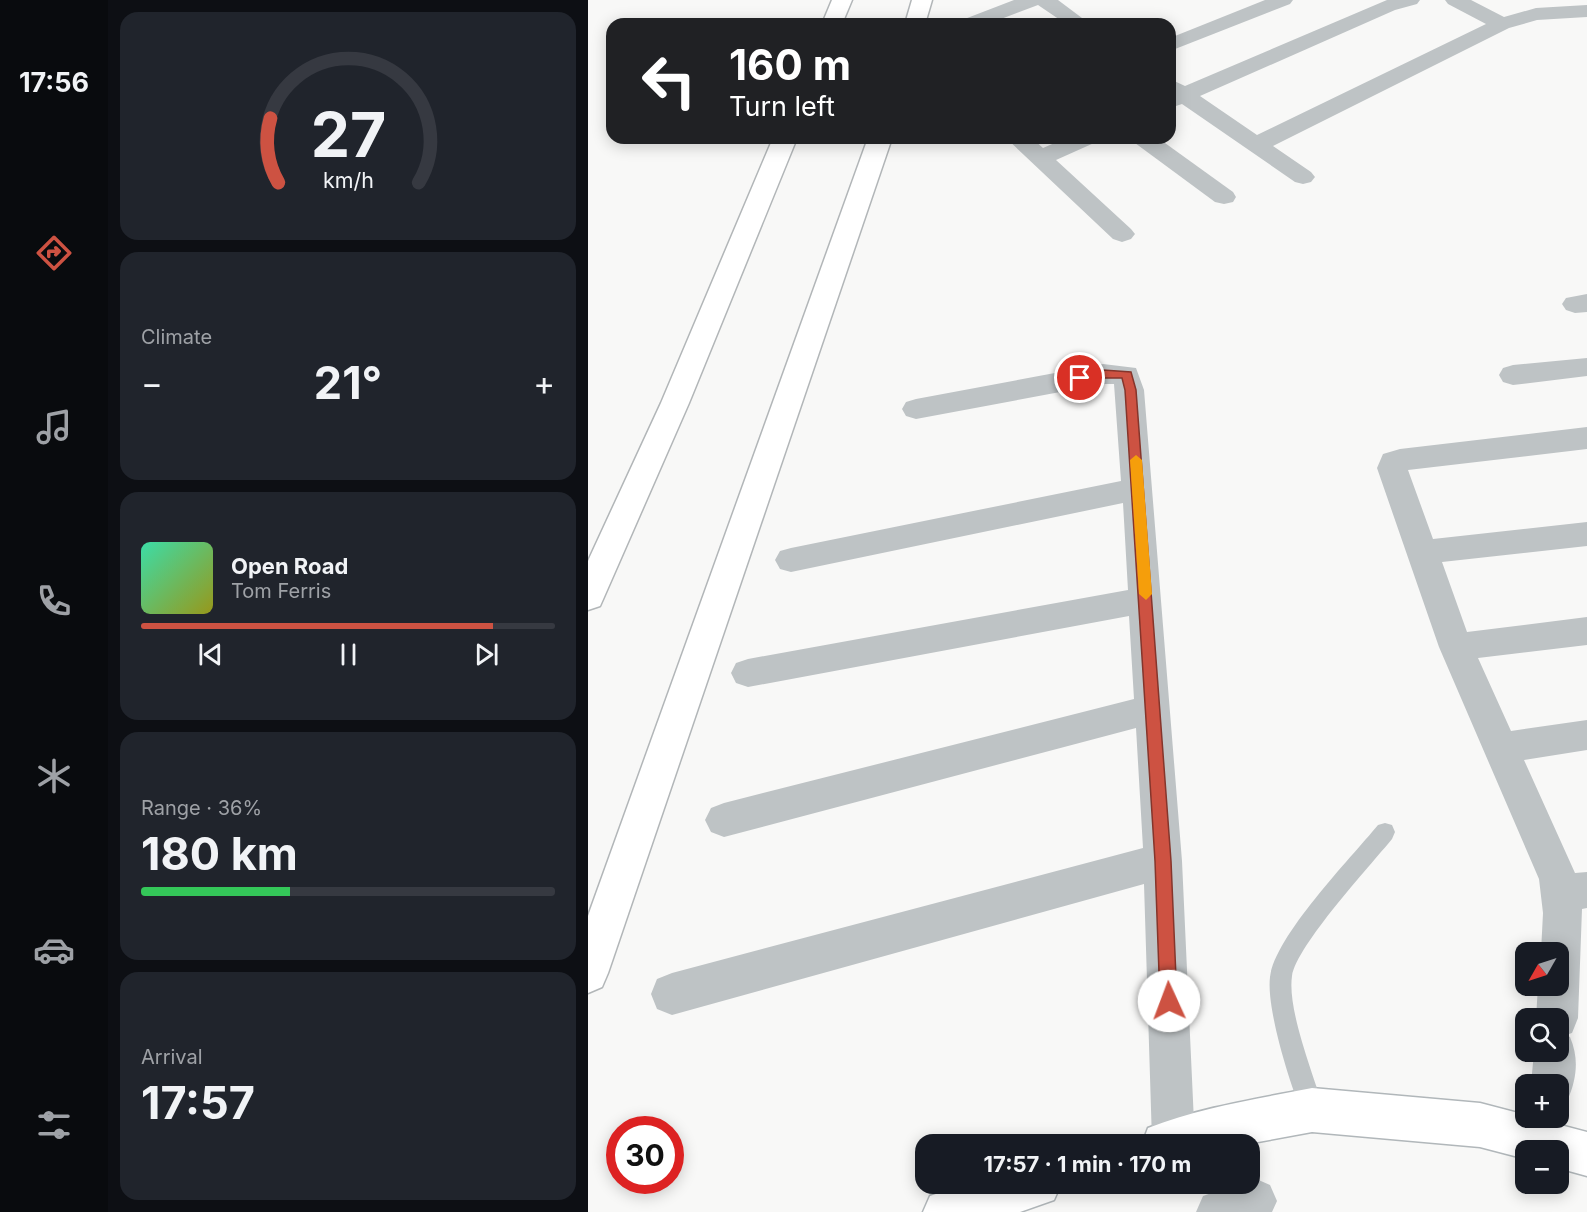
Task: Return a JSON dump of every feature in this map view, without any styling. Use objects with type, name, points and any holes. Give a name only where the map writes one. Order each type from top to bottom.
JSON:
[{"type":"main road","points":[[834,18],[842,0]]},
{"type":"main road","points":[[917,18],[922,0]]},
{"type":"main road","points":[[588,597],[675,403],[783,144]]},
{"type":"main road","points":[[590,966],[878,144]]},
{"type":"main road","points":[[1240,1134],[1312,1110],[1480,1125],[1562,1139]]},
{"type":"main road","points":[[946,1212],[1005,1194]]},
{"type":"street","points":[[985,18],[1032,0]]},
{"type":"street","points":[[1045,0],[1071,18]]},
{"type":"street","points":[[1176,43],[1283,0]]},
{"type":"street","points":[[1176,93],[1388,6],[1410,0]]},
{"type":"street","points":[[1455,0],[1502,24]]},
{"type":"street","points":[[1256,145],[1502,24],[1536,14],[1587,10]]},
{"type":"street","points":[[1176,95],[1303,177]]},
{"type":"street","points":[[1025,144],[1122,234]]},
{"type":"street","points":[[1040,158],[1072,144]]},
{"type":"street","points":[[1151,144],[1224,197]]},
{"type":"street","points":[[1513,375],[1587,367]]},
{"type":"street","points":[[916,409],[1103,374],[1126,375],[1130,390],[1138,489],[1163,861],[1169,1134]]},
{"type":"street","points":[[1558,1008],[1563,913],[1574,892],[1558,879],[1499,748],[1456,647],[1392,468],[1394,462],[1587,438]]},
{"type":"street","points":[[790,560],[1138,489]]},
{"type":"street","points":[[1422,552],[1587,534]]},
{"type":"street","points":[[748,673],[1146,600]]},
{"type":"street","points":[[1456,647],[1587,631]]},
{"type":"street","points":[[724,820],[1152,709]]},
{"type":"street","points":[[1499,748],[1587,735]]},
{"type":"street","points":[[672,994],[1163,861]]},
{"type":"lane","points":[[1312,1110],[1284,1007],[1281,976],[1294,945],[1385,832]]},
{"type":"slow traffic","points":[[1136,460],[1146,594]]},
{"type":"route","points":[[1080,378],[1103,374],[1126,375],[1130,390],[1163,861],[1169,1001]]}]
